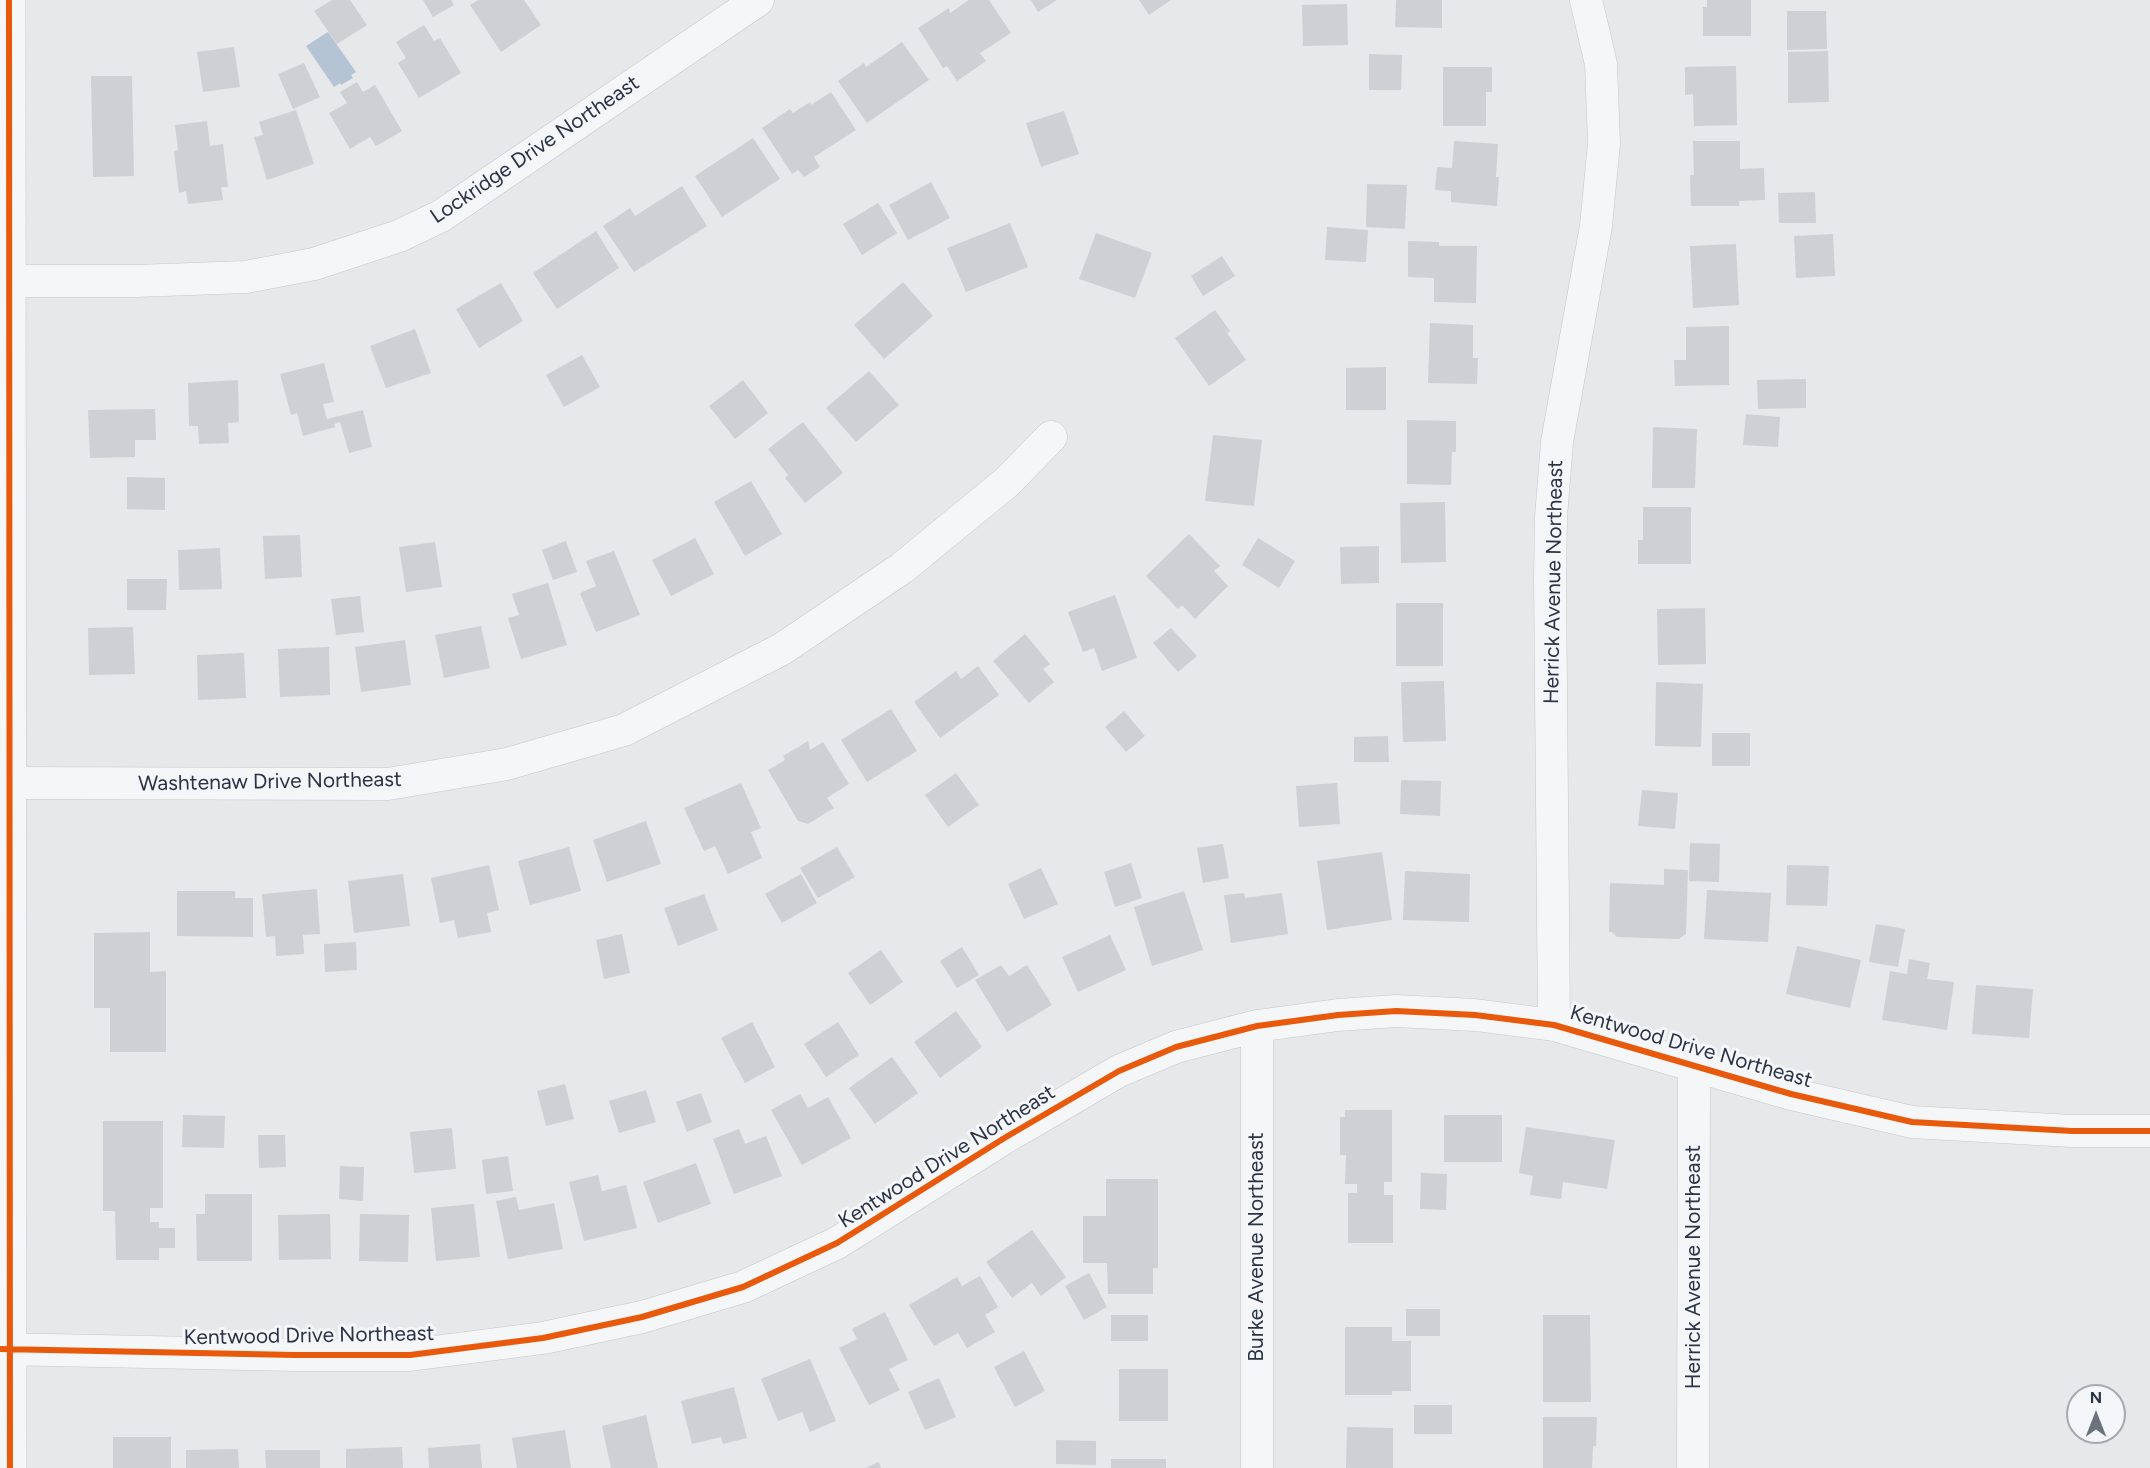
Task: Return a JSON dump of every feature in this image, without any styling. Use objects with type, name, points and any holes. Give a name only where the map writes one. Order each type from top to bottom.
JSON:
[{"type":"street","points":[[9,0],[4,783],[5,1349],[10,1468]]},
{"type":"street","name":"Lockridge Drive Northeast","points":[[9,281],[135,281],[246,277],[314,264],[399,236],[441,216],[758,0]]},
{"type":"street","name":"Herrick Avenue Northeast","points":[[1554,1025],[1551,517],[1557,442],[1596,226],[1604,143],[1601,64],[1586,0]]},
{"type":"street","name":"Washtenaw Drive Northeast","points":[[4,783],[388,784],[507,764],[624,730],[782,649],[902,568],[1007,482],[1052,437]]},
{"type":"street","name":"Kentwood Drive Northeast","points":[[5,1349],[249,1355],[410,1355],[543,1338],[642,1317],[742,1287],[837,1243],[1006,1137],[1119,1071],[1176,1047],[1257,1026],[1338,1015],[1396,1011],[1475,1015],[1554,1025],[1791,1094],[1912,1122],[2072,1131],[2150,1131]]},
{"type":"street","name":"Burke Avenue Northeast","points":[[1257,1026],[1257,1468]]},
{"type":"street","name":"Herrick Avenue Northeast","points":[[1694,1066],[1694,1468]]},
{"type":"water","points":[[328,32],[356,72],[351,75],[353,78],[334,87],[306,46]]},
{"type":"building","points":[[332,0],[350,0],[367,25],[337,44],[314,11]]},
{"type":"building","points":[[423,0],[451,0],[454,5],[433,17]]},
{"type":"building","points":[[478,0],[524,0],[541,25],[501,52],[470,5]]},
{"type":"building","points":[[969,0],[989,0],[1011,33],[980,53],[986,61],[957,81],[947,66],[943,68],[918,28],[949,8],[950,13]]},
{"type":"building","points":[[1031,0],[1057,0],[1038,12]]},
{"type":"building","points":[[1139,0],[1171,0],[1149,15]]},
{"type":"building","points":[[1396,0],[1442,0],[1442,28],[1395,27]]},
{"type":"building","points":[[1707,0],[1751,0],[1751,36],[1703,36],[1703,7],[1707,7]]},
{"type":"building","points":[[1347,4],[1348,45],[1303,46],[1302,5]]},
{"type":"building","points":[[1787,11],[1826,11],[1827,49],[1787,50]]},
{"type":"building","points":[[424,25],[434,41],[440,38],[461,73],[419,98],[398,63],[406,58],[396,42]]},
{"type":"building","points":[[902,42],[929,80],[867,123],[838,81],[864,63],[866,67]]},
{"type":"building","points":[[234,47],[240,87],[203,92],[197,52]]},
{"type":"building","points":[[1828,51],[1829,102],[1788,103],[1788,52]]},
{"type":"building","points":[[1369,54],[1402,55],[1401,90],[1369,90]]},
{"type":"building","points":[[304,63],[320,97],[293,109],[278,74]]},
{"type":"building","points":[[1736,66],[1737,125],[1694,126],[1693,94],[1685,95],[1685,67]]},
{"type":"building","points":[[1443,67],[1492,67],[1492,92],[1486,92],[1486,126],[1443,126]]},
{"type":"building","points":[[91,76],[132,76],[134,176],[93,177]]},
{"type":"building","points":[[357,82],[363,92],[375,85],[402,131],[376,146],[370,137],[350,149],[329,113],[347,103],[340,92]]},
{"type":"building","points":[[831,92],[856,130],[814,157],[820,167],[804,177],[798,170],[792,174],[762,128],[790,109],[793,113]]},
{"type":"building","points":[[296,110],[314,164],[267,180],[254,137],[263,135],[259,122]]},
{"type":"building","points":[[1064,111],[1079,154],[1041,167],[1026,123]]},
{"type":"building","points":[[207,121],[210,146],[223,144],[228,187],[221,187],[223,200],[188,204],[186,191],[179,193],[174,151],[178,150],[175,125]]},
{"type":"building","points":[[753,138],[780,179],[722,217],[695,176]]},
{"type":"building","points":[[1454,141],[1498,144],[1497,206],[1451,202],[1451,191],[1435,190],[1437,167],[1452,168]]},
{"type":"building","points":[[1693,141],[1740,141],[1740,169],[1764,168],[1765,200],[1739,201],[1739,206],[1691,206],[1690,175],[1694,175]]},
{"type":"building","points":[[931,182],[950,218],[908,240],[889,205]]},
{"type":"building","points":[[1367,184],[1407,185],[1405,229],[1366,227]]},
{"type":"building","points":[[682,186],[707,226],[634,272],[603,226],[630,208],[635,216]]},
{"type":"building","points":[[1815,192],[1816,223],[1779,223],[1778,193]]},
{"type":"building","points":[[878,203],[897,233],[862,255],[843,224]]},
{"type":"building","points":[[1010,223],[1028,267],[966,292],[947,248]]},
{"type":"building","points":[[1327,227],[1368,230],[1366,262],[1325,260]]},
{"type":"building","points":[[596,231],[619,268],[557,309],[533,273]]},
{"type":"building","points":[[1096,233],[1152,253],[1135,298],[1079,279]]},
{"type":"building","points":[[1833,234],[1835,276],[1796,278],[1794,236]]},
{"type":"building","points":[[1408,241],[1439,242],[1439,246],[1477,246],[1476,303],[1434,302],[1434,278],[1408,277]]},
{"type":"building","points":[[1736,244],[1739,305],[1693,308],[1690,246]]},
{"type":"building","points":[[1222,256],[1235,276],[1203,296],[1191,276]]},
{"type":"building","points":[[903,282],[933,316],[884,359],[854,325]]},
{"type":"building","points":[[501,283],[523,321],[479,348],[456,309]]},
{"type":"building","points":[[1215,310],[1230,331],[1227,333],[1246,360],[1209,386],[1175,338]]},
{"type":"building","points":[[1430,323],[1473,325],[1473,358],[1478,358],[1477,384],[1428,383]]},
{"type":"building","points":[[1729,326],[1729,385],[1675,386],[1674,360],[1686,360],[1686,327]]},
{"type":"building","points":[[415,329],[431,373],[386,388],[370,346]]},
{"type":"building","points":[[582,355],[600,387],[564,407],[546,375]]},
{"type":"building","points":[[324,363],[334,402],[323,404],[327,419],[363,410],[372,447],[349,453],[340,422],[334,424],[335,427],[303,436],[297,413],[291,415],[280,374]]},
{"type":"building","points":[[1386,367],[1386,410],[1346,410],[1346,368]]},
{"type":"building","points":[[869,371],[899,405],[856,442],[826,408]]},
{"type":"building","points":[[1806,379],[1806,408],[1758,409],[1757,380]]},
{"type":"building","points":[[238,380],[239,422],[228,423],[229,443],[199,444],[198,426],[189,426],[188,383]]},
{"type":"building","points":[[743,380],[768,413],[735,439],[709,406]]},
{"type":"building","points":[[155,409],[156,440],[135,440],[135,457],[90,458],[88,410]]},
{"type":"building","points":[[1746,414],[1780,417],[1778,447],[1743,445]]},
{"type":"building","points":[[1407,420],[1456,421],[1456,452],[1452,452],[1451,485],[1407,484]]},
{"type":"building","points":[[803,422],[843,473],[805,503],[785,478],[788,475],[768,449]]},
{"type":"building","points":[[1653,427],[1697,429],[1695,488],[1652,488]]},
{"type":"building","points":[[1213,435],[1262,440],[1254,506],[1205,501]]},
{"type":"building","points":[[127,477],[165,478],[165,510],[127,509]]},
{"type":"building","points":[[751,481],[782,534],[745,556],[714,502]]},
{"type":"building","points":[[1445,502],[1446,562],[1401,563],[1400,503]]},
{"type":"building","points":[[1643,507],[1691,507],[1691,564],[1638,564],[1638,540],[1643,540]]},
{"type":"building","points":[[1189,534],[1220,566],[1214,571],[1228,586],[1195,619],[1182,605],[1178,609],[1146,576]]},
{"type":"building","points":[[300,535],[302,577],[265,579],[263,536]]},
{"type":"building","points":[[695,538],[714,574],[671,596],[652,560]]},
{"type":"building","points":[[1258,538],[1295,561],[1279,588],[1242,565]]},
{"type":"building","points":[[566,541],[577,572],[553,580],[542,550]]},
{"type":"building","points":[[435,542],[442,587],[406,592],[399,547]]},
{"type":"building","points":[[1379,546],[1379,583],[1341,584],[1340,547]]},
{"type":"building","points":[[220,548],[222,589],[179,590],[178,550]]},
{"type":"building","points":[[614,551],[640,615],[596,632],[580,593],[596,586],[586,561]]},
{"type":"building","points":[[127,579],[167,579],[166,610],[127,610]]},
{"type":"building","points":[[548,583],[567,645],[521,659],[508,618],[519,615],[512,594]]},
{"type":"building","points":[[1115,595],[1137,658],[1102,671],[1094,648],[1083,652],[1068,612]]},
{"type":"building","points":[[360,596],[364,632],[336,635],[331,599]]},
{"type":"building","points":[[1396,603],[1443,603],[1443,666],[1396,666]]},
{"type":"building","points":[[1705,608],[1706,664],[1658,665],[1657,609]]},
{"type":"building","points":[[481,626],[490,668],[444,678],[435,635]]},
{"type":"building","points":[[133,627],[135,674],[89,675],[88,628]]},
{"type":"building","points":[[1171,628],[1197,656],[1178,672],[1153,643]]},
{"type":"building","points":[[1025,634],[1050,664],[1043,669],[1054,682],[1029,703],[993,661]]},
{"type":"building","points":[[405,640],[411,685],[361,692],[355,647]]},
{"type":"building","points":[[329,647],[330,695],[280,697],[278,649]]},
{"type":"building","points":[[244,653],[246,698],[198,700],[197,655]]},
{"type":"building","points":[[978,666],[999,695],[940,738],[914,702],[956,671],[961,679]]},
{"type":"building","points":[[1444,681],[1446,741],[1403,742],[1401,682]]},
{"type":"building","points":[[1656,682],[1703,684],[1701,747],[1655,746]]},
{"type":"building","points":[[891,709],[917,751],[867,782],[841,740]]},
{"type":"building","points":[[1124,711],[1145,736],[1126,752],[1105,727]]},
{"type":"building","points":[[1712,733],[1750,733],[1750,766],[1712,766]]},
{"type":"building","points":[[1388,736],[1389,762],[1354,762],[1354,737]]},
{"type":"building","points":[[808,741],[810,750],[823,742],[849,784],[827,798],[834,808],[808,824],[798,821],[768,770],[785,760],[783,756]]},
{"type":"building","points":[[956,773],[979,805],[948,827],[925,795]]},
{"type":"building","points":[[1401,780],[1441,781],[1440,816],[1400,814]]},
{"type":"building","points":[[741,783],[761,828],[751,832],[762,858],[728,874],[715,846],[704,851],[684,808]]},
{"type":"building","points":[[1337,783],[1340,824],[1299,827],[1296,786]]},
{"type":"building","points":[[1642,790],[1678,793],[1675,829],[1638,826]]},
{"type":"building","points":[[646,821],[661,864],[607,882],[593,840]]},
{"type":"building","points":[[1690,843],[1720,844],[1719,882],[1689,881]]},
{"type":"building","points":[[1223,844],[1229,878],[1203,883],[1197,848]]},
{"type":"building","points":[[569,847],[581,891],[530,905],[518,861]]},
{"type":"building","points":[[837,847],[855,877],[818,898],[800,868]]},
{"type":"building","points":[[1382,852],[1392,920],[1327,930],[1317,861]]},
{"type":"building","points":[[1131,863],[1142,898],[1115,907],[1104,872]]},
{"type":"building","points":[[489,865],[499,910],[487,913],[491,932],[458,938],[454,920],[440,923],[431,878]]},
{"type":"building","points":[[1787,865],[1829,866],[1827,906],[1786,905]]},
{"type":"building","points":[[1041,868],[1058,904],[1024,919],[1008,884]]},
{"type":"building","points":[[1664,869],[1688,870],[1686,934],[1679,939],[1617,937],[1609,932],[1610,883],[1664,885]]},
{"type":"building","points":[[1405,871],[1470,874],[1469,922],[1403,920]]},
{"type":"building","points":[[403,874],[410,926],[354,933],[348,881]]},
{"type":"building","points":[[801,874],[817,903],[782,923],[765,894]]},
{"type":"building","points":[[317,889],[320,934],[303,935],[304,954],[276,956],[275,936],[266,937],[262,894]]},
{"type":"building","points":[[1707,890],[1771,893],[1768,942],[1704,939]]},
{"type":"building","points":[[177,891],[235,891],[235,898],[253,898],[253,937],[177,936]]},
{"type":"building","points":[[1184,891],[1203,950],[1152,966],[1134,907]]},
{"type":"building","points":[[1244,893],[1245,898],[1282,893],[1288,934],[1231,943],[1224,895]]},
{"type":"building","points":[[704,894],[718,930],[678,946],[664,908]]},
{"type":"building","points":[[1876,924],[1905,929],[1898,967],[1869,962]]},
{"type":"building","points":[[150,932],[150,972],[166,971],[166,1052],[110,1052],[110,1008],[94,1008],[94,933]]},
{"type":"building","points":[[622,934],[630,973],[604,979],[596,940]]},
{"type":"building","points":[[1110,935],[1126,970],[1078,992],[1062,957]]},
{"type":"building","points":[[356,942],[357,970],[325,972],[324,944]]},
{"type":"building","points":[[1797,946],[1861,960],[1850,1008],[1786,994]]},
{"type":"building","points":[[962,947],[979,975],[957,988],[940,961]]},
{"type":"building","points":[[881,950],[903,982],[870,1005],[848,973]]},
{"type":"building","points":[[1909,959],[1930,963],[1927,979],[1954,982],[1947,1030],[1882,1020],[1890,971],[1907,974]]},
{"type":"building","points":[[1001,965],[1009,976],[1027,965],[1052,1005],[1007,1032],[975,980]]},
{"type":"building","points":[[1976,985],[2033,989],[2029,1038],[1972,1034]]},
{"type":"building","points":[[956,1011],[982,1047],[940,1078],[914,1042]]},
{"type":"building","points":[[752,1022],[775,1067],[745,1083],[721,1038]]},
{"type":"building","points":[[838,1022],[859,1055],[826,1077],[804,1044]]},
{"type":"building","points":[[892,1057],[918,1093],[875,1124],[849,1088]]},
{"type":"building","points":[[565,1084],[574,1119],[546,1126],[537,1091]]},
{"type":"building","points":[[646,1090],[656,1122],[619,1133],[609,1101]]},
{"type":"building","points":[[701,1093],[712,1122],[687,1132],[676,1102]]},
{"type":"building","points":[[800,1094],[808,1108],[828,1097],[851,1138],[802,1165],[771,1110]]},
{"type":"building","points":[[1345,1110],[1392,1110],[1392,1182],[1384,1182],[1384,1195],[1393,1195],[1393,1243],[1348,1243],[1348,1193],[1357,1193],[1357,1184],[1345,1184],[1346,1155],[1340,1155],[1340,1117],[1345,1117]]},
{"type":"building","points":[[183,1115],[225,1116],[224,1148],[182,1147]]},
{"type":"building","points":[[1444,1115],[1502,1115],[1502,1162],[1444,1162]]},
{"type":"building","points":[[103,1121],[163,1121],[163,1208],[150,1208],[150,1222],[159,1222],[159,1228],[175,1228],[175,1248],[159,1248],[159,1260],[116,1260],[115,1211],[103,1211]]},
{"type":"building","points":[[1526,1127],[1615,1140],[1607,1189],[1563,1182],[1561,1199],[1530,1195],[1533,1176],[1519,1173]]},
{"type":"building","points":[[452,1128],[456,1169],[414,1173],[410,1132]]},
{"type":"building","points":[[739,1129],[745,1144],[766,1136],[782,1176],[734,1194],[713,1139]]},
{"type":"building","points":[[258,1135],[285,1135],[286,1167],[259,1168]]},
{"type":"building","points":[[508,1156],[513,1191],[486,1194],[482,1160]]},
{"type":"building","points":[[696,1163],[711,1204],[658,1223],[643,1182]]},
{"type":"building","points":[[340,1166],[364,1167],[363,1201],[339,1199]]},
{"type":"building","points":[[1421,1173],[1447,1174],[1446,1210],[1420,1209]]},
{"type":"building","points":[[598,1175],[602,1191],[626,1185],[637,1228],[584,1241],[569,1182]]},
{"type":"building","points":[[1106,1179],[1158,1179],[1158,1268],[1153,1268],[1153,1294],[1108,1294],[1107,1263],[1083,1263],[1083,1216],[1106,1216]]},
{"type":"building","points":[[205,1194],[252,1194],[252,1261],[197,1261],[196,1214],[205,1214]]},
{"type":"building","points":[[516,1197],[519,1210],[554,1203],[563,1249],[508,1259],[496,1201]]},
{"type":"building","points":[[474,1204],[480,1257],[436,1261],[431,1208]]},
{"type":"building","points":[[330,1214],[331,1259],[279,1260],[278,1215]]},
{"type":"building","points":[[360,1214],[409,1215],[408,1262],[359,1261]]},
{"type":"building","points":[[1032,1230],[1066,1277],[1041,1296],[1032,1283],[1012,1298],[986,1262]]},
{"type":"building","points":[[1089,1273],[1107,1307],[1084,1320],[1065,1286]]},
{"type":"building","points":[[980,1276],[998,1307],[985,1315],[995,1332],[967,1348],[958,1333],[934,1346],[909,1305],[957,1277],[962,1286]]},
{"type":"building","points":[[1406,1309],[1440,1309],[1440,1336],[1406,1336]]},
{"type":"building","points":[[885,1312],[908,1360],[889,1369],[900,1390],[869,1405],[839,1348],[857,1339],[852,1329]]},
{"type":"building","points":[[1111,1315],[1148,1315],[1148,1341],[1111,1341]]},
{"type":"building","points":[[1543,1315],[1590,1315],[1591,1402],[1543,1402]]},
{"type":"building","points":[[1345,1327],[1392,1327],[1392,1341],[1411,1341],[1411,1391],[1392,1391],[1392,1395],[1345,1395]]},
{"type":"building","points":[[1024,1351],[1045,1391],[1015,1407],[994,1367]]},
{"type":"building","points":[[810,1359],[836,1421],[810,1432],[802,1412],[778,1421],[761,1379]]},
{"type":"building","points":[[1119,1369],[1168,1369],[1168,1421],[1119,1421]]},
{"type":"building","points":[[939,1378],[956,1417],[925,1430],[908,1392]]},
{"type":"building","points":[[734,1387],[747,1438],[723,1444],[721,1437],[692,1444],[681,1401]]},
{"type":"building","points":[[1414,1405],[1452,1405],[1452,1434],[1414,1434]]},
{"type":"building","points":[[646,1415],[658,1468],[611,1468],[602,1426]]},
{"type":"building","points":[[1543,1417],[1597,1417],[1596,1446],[1593,1446],[1592,1468],[1543,1468]]},
{"type":"building","points":[[1347,1427],[1393,1428],[1393,1468],[1346,1468]]},
{"type":"building","points":[[565,1430],[571,1468],[517,1468],[512,1438]]},
{"type":"building","points":[[113,1437],[171,1437],[171,1468],[113,1468]]},
{"type":"building","points":[[1056,1440],[1096,1441],[1096,1465],[1056,1464]]},
{"type":"building","points":[[480,1444],[482,1468],[429,1468],[428,1448]]},
{"type":"building","points":[[402,1447],[403,1468],[346,1468],[346,1449]]},
{"type":"building","points":[[238,1449],[239,1468],[186,1468],[186,1450]]},
{"type":"building","points":[[265,1450],[320,1450],[320,1468],[266,1468]]},
{"type":"building","points":[[1111,1459],[1166,1459],[1166,1468],[1111,1468]]},
{"type":"building","points":[[879,1462],[881,1468],[865,1468]]},
{"type":"cycle path","points":[[9,0],[10,1468]]},
{"type":"cycle path","points":[[0,1349],[410,1355],[543,1338],[642,1317],[743,1287],[837,1243],[1006,1137],[1119,1071],[1176,1047],[1257,1026],[1338,1015],[1396,1011],[1475,1015],[1554,1025],[1791,1094],[1912,1122],[2072,1131],[2150,1131]]}]
